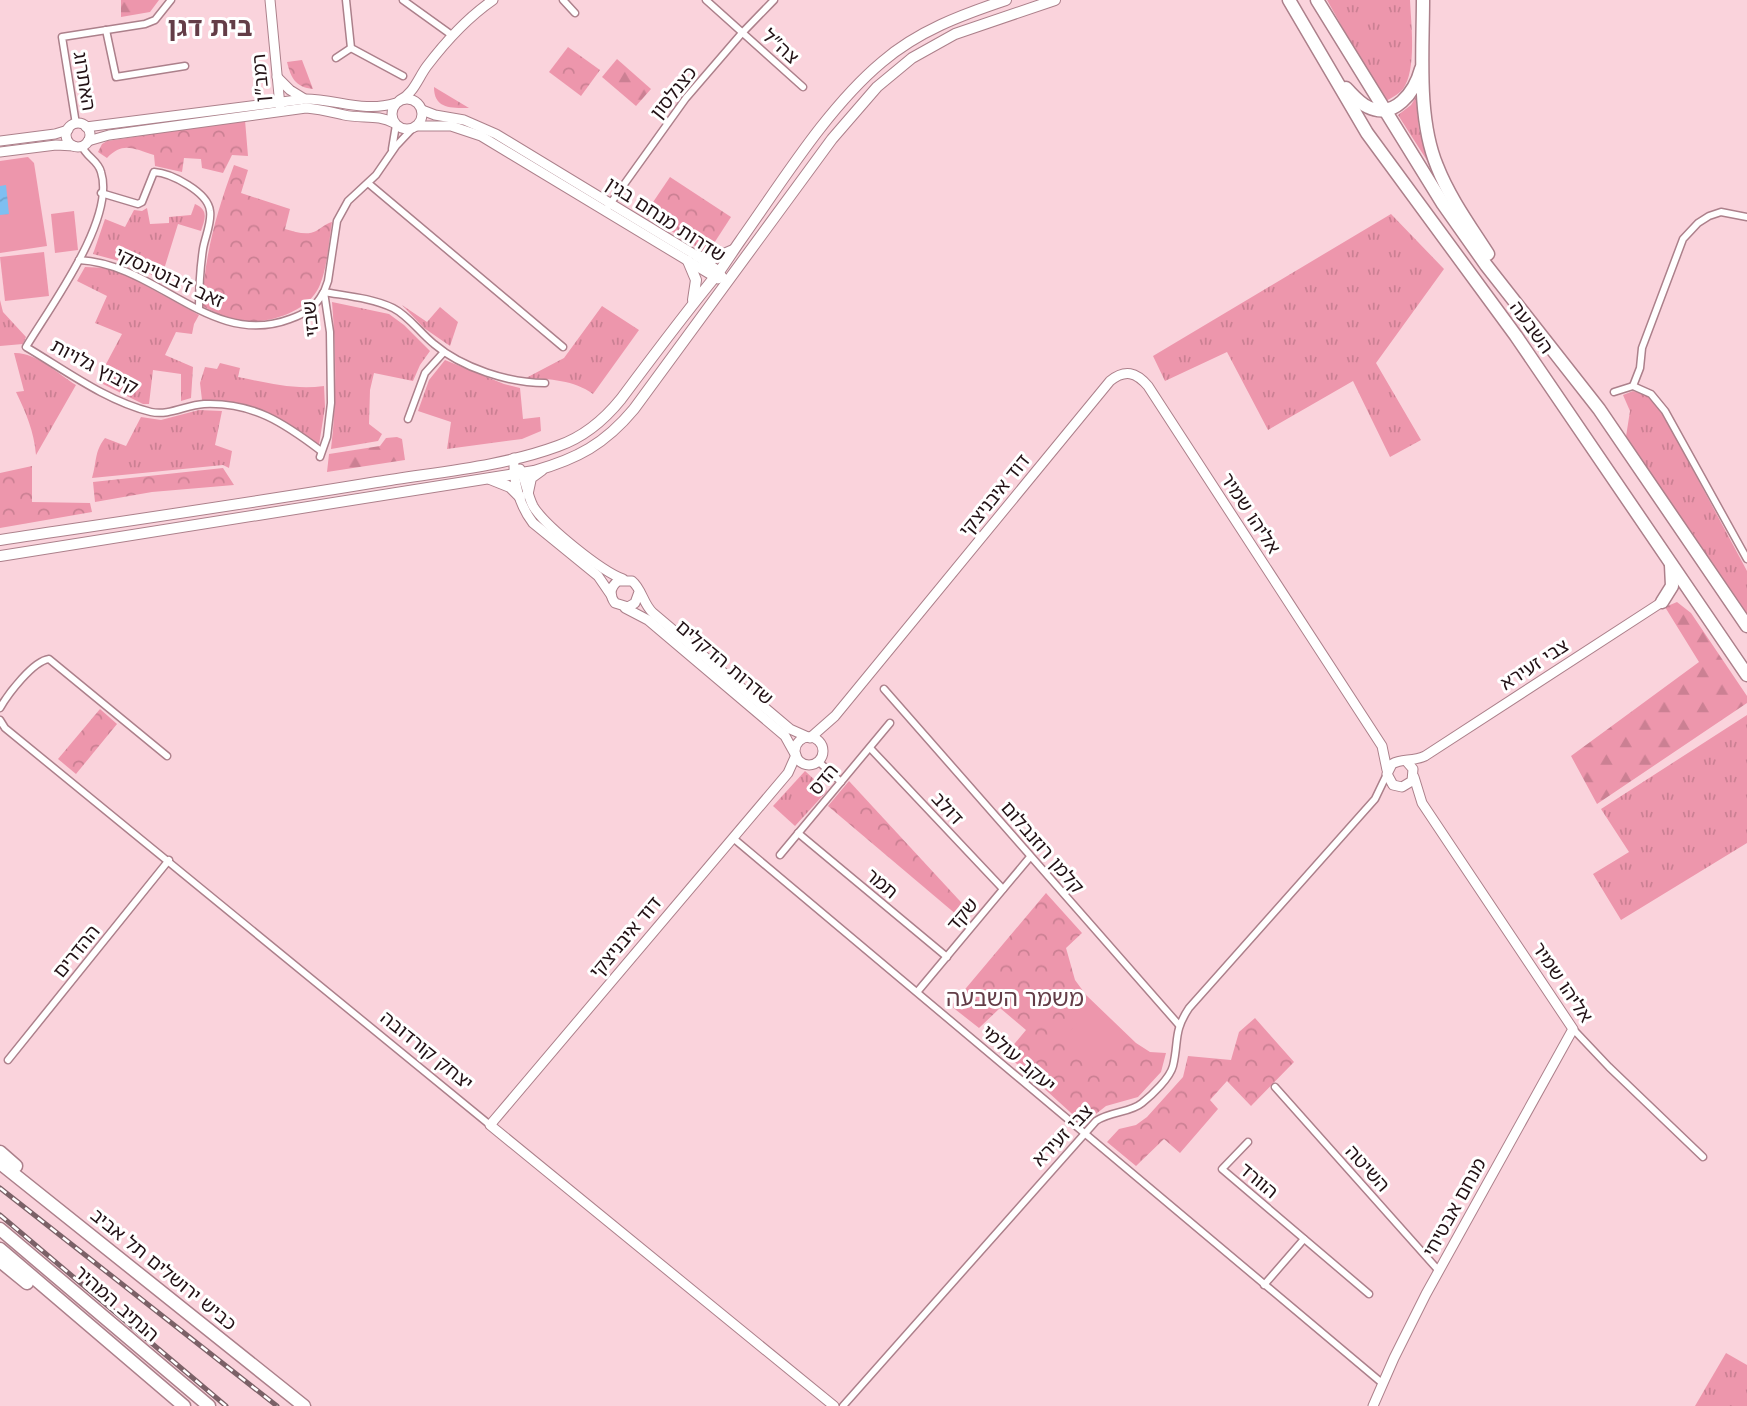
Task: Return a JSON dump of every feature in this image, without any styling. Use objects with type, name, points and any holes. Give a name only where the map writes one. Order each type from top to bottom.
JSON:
[{"type":"highway","points":[[1279,0],[1302,22]]},
{"type":"highway","name":"השבעה","points":[[1289,0],[1380,151],[1516,336],[1747,675]]},
{"type":"highway","name":"השבעה","points":[[1317,0],[1384,110],[1486,265],[1599,409],[1747,626]]},
{"type":"highway","points":[[1423,0],[1427,132],[1436,166],[1452,198],[1526,314]]},
{"type":"highway","points":[[1327,67],[1358,101],[1367,107],[1384,110],[1396,106],[1412,92],[1423,58]]},
{"type":"highway","points":[[1662,602],[1672,586],[1670,561]]},
{"type":"highway","points":[[1662,602],[1677,596],[1698,602]]},
{"type":"highway","points":[[0,1152],[115,1255]]},
{"type":"highway","name":"כביש ירושלים תל אביב","points":[[0,1163],[304,1406]]},
{"type":"highway","name":"הנתיב המהיר","points":[[0,1229],[209,1406]]},
{"type":"highway","points":[[0,1249],[184,1406]]},
{"type":"highway","points":[[0,1261],[184,1406]]},
{"type":"main road","points":[[0,540],[286,497],[514,458],[561,445],[597,424],[621,399],[716,275],[820,130],[866,76],[893,53],[926,32],[961,15],[1006,0]]},
{"type":"main road","points":[[0,556],[518,473],[571,460],[588,451],[621,424],[848,119],[892,73],[912,58],[955,34],[1055,0]]},
{"type":"main road","points":[[692,304],[696,280],[693,258],[712,259],[733,250]]},
{"type":"main road","points":[[486,478],[524,494],[531,478],[547,467]]},
{"type":"street","name":"האתרוג","points":[[72,127],[62,37],[145,24],[155,20],[171,0]]},
{"type":"street","name":"רמב\"ן","points":[[270,0],[280,107]]},
{"type":"street","points":[[346,0],[351,48]]},
{"type":"street","points":[[403,0],[453,36]]},
{"type":"street","points":[[395,124],[391,113],[398,102],[409,95],[423,72],[453,36],[476,12],[494,0]]},
{"type":"street","points":[[563,0],[575,13]]},
{"type":"street","name":"צה\"ל","points":[[706,0],[803,87]]},
{"type":"street","name":"כצנלסון","points":[[608,207],[686,98],[774,0]]},
{"type":"street","points":[[106,30],[116,77],[185,66]]},
{"type":"street","points":[[336,58],[351,48]]},
{"type":"street","points":[[351,48],[403,76]]},
{"type":"street","points":[[0,141],[55,134],[72,127],[280,107],[314,108],[352,116],[381,117],[403,129],[415,127],[422,117],[419,96],[423,72]]},
{"type":"street","points":[[277,77],[290,90],[305,99]]},
{"type":"street","points":[[0,152],[56,145],[82,145],[109,135],[280,107],[305,99],[324,100],[353,107],[374,107],[410,99],[421,109]]},
{"type":"street","name":"שדרות מנחם בגין","points":[[421,109],[485,128],[693,258],[726,282]]},
{"type":"street","name":"שבזי","points":[[390,154],[395,124]]},
{"type":"street","name":"שדרות מנחם בגין","points":[[415,127],[451,126],[481,136],[608,207]]},
{"type":"street","points":[[72,127],[68,141],[82,145]]},
{"type":"street","points":[[82,145],[90,134],[86,127]]},
{"type":"street","name":"שבזי","points":[[320,454],[327,437],[331,403],[330,332],[324,292],[341,211],[415,127]]},
{"type":"street","name":"קיבוץ גלויות","points":[[82,145],[85,154],[98,165],[102,173],[94,230],[79,260],[26,347],[110,395],[150,412],[160,413],[202,404],[262,412],[281,422],[320,454]]},
{"type":"street","points":[[101,193],[138,204],[142,202],[154,172],[162,172],[183,181],[205,201],[211,213],[201,262],[199,309]]},
{"type":"street","points":[[368,183],[563,347]]},
{"type":"street","points":[[1633,386],[1640,368],[1642,348],[1683,239],[1709,216],[1721,212],[1747,216]]},
{"type":"street","name":"זאב ז'בוטינסקי","points":[[79,260],[102,262],[131,272],[199,309],[246,327],[278,324],[305,313],[324,292]]},
{"type":"street","points":[[324,292],[380,303],[395,309],[444,352],[500,378],[545,383]]},
{"type":"street","points":[[408,419],[425,373],[444,352]]},
{"type":"street","name":"דוד איבניצקי","points":[[809,738],[835,716],[1110,381],[1123,373],[1133,374]]},
{"type":"street","name":"אליהו שמיר","points":[[1133,374],[1148,386],[1382,746],[1387,772]]},
{"type":"street","points":[[1614,392],[1633,386],[1651,394],[1665,411],[1747,559]]},
{"type":"street","points":[[514,458],[527,516],[598,576],[615,603],[623,607],[635,603],[639,592],[635,583],[608,573],[550,525],[524,494]]},
{"type":"street","points":[[611,595],[615,583],[623,579]]},
{"type":"street","name":"שדרות הדקלים","points":[[639,592],[653,613],[790,729],[809,738]]},
{"type":"street","name":"צבי זעירא","points":[[1414,775],[1416,767],[1425,756],[1662,602]]},
{"type":"street","name":"שדרות הדקלים","points":[[623,607],[648,620],[785,736],[796,754]]},
{"type":"street","points":[[0,708],[34,665],[43,659],[49,659],[166,756]]},
{"type":"street","name":"קלמן רוזנבלום","points":[[884,689],[1179,1025]]},
{"type":"street","name":"דוד איבניצקי","points":[[822,747],[835,716]]},
{"type":"street","name":"יצחק קורדובה","points":[[0,720],[5,727],[834,1406]]},
{"type":"street","name":"הדס","points":[[780,855],[890,723]]},
{"type":"street","points":[[809,738],[820,742],[822,747],[823,754],[819,762],[807,765],[799,761],[796,754],[798,743],[809,738]]},
{"type":"street","name":"אליהו שמיר","points":[[1382,746],[1405,761]]},
{"type":"street","name":"דולב","points":[[870,748],[1003,889]]},
{"type":"street","name":"דוד איבניצקי","points":[[788,773],[796,754]]},
{"type":"street","name":"צבי זעירא","points":[[1405,761],[1425,756]]},
{"type":"street","points":[[1405,761],[1414,775],[1409,784],[1399,787],[1390,782],[1387,772],[1392,764],[1405,761]]},
{"type":"street","points":[[819,762],[841,782]]},
{"type":"street","name":"דוד איבניצקי","points":[[490,1125],[788,773],[799,766],[807,765]]},
{"type":"street","name":"צבי זעירא","points":[[843,1406],[1084,1134],[1104,1116],[1141,1104],[1168,1075],[1172,1069],[1179,1025],[1189,1009],[1375,799],[1387,772]]},
{"type":"street","name":"אליהו שמיר","points":[[1414,775],[1422,803],[1573,1029],[1703,1157]]},
{"type":"street","name":"אליהו שמיר","points":[[1399,787],[1422,803]]},
{"type":"street","name":"צבי זעירא","points":[[1375,799],[1399,787]]},
{"type":"street","name":"תמר","points":[[798,833],[947,957]]},
{"type":"street","name":"יעקב עולמי","points":[[733,838],[1382,1382]]},
{"type":"street","name":"שקד","points":[[918,991],[1030,857]]},
{"type":"street","name":"ההדרים","points":[[8,1060],[169,860]]},
{"type":"street","name":"מנחם אבטיחי","points":[[1373,1406],[1382,1382],[1439,1271],[1573,1029]]},
{"type":"street","name":"השיטה","points":[[1275,1087],[1439,1271]]},
{"type":"street","name":"הוורד","points":[[1248,1142],[1222,1168],[1369,1294]]},
{"type":"street","points":[[1264,1285],[1304,1239]]},
{"type":"green space","points":[[121,0],[159,0],[150,12],[121,17]]},
{"type":"green space","points":[[1327,0],[1410,0],[1412,59],[1407,81],[1399,93],[1384,102]]},
{"type":"green space","points":[[568,47],[600,70],[581,96],[549,72]]},
{"type":"green space","points":[[617,59],[651,89],[636,106],[602,77]]},
{"type":"green space","points":[[302,60],[313,89],[298,84],[290,73],[287,62]]},
{"type":"green space","points":[[434,87],[469,108],[450,107],[440,103]]},
{"type":"green space","points":[[1416,97],[1419,129],[1428,162],[1398,115],[1411,105]]},
{"type":"green space","points":[[245,120],[248,156],[232,155],[223,173],[202,168],[201,159],[184,158],[182,172],[155,166],[154,155],[135,149],[124,148],[107,158],[98,152],[107,141]]},
{"type":"green space","points":[[28,157],[34,163],[47,246],[0,253],[0,161]]},
{"type":"green space","points":[[234,165],[248,170],[241,193],[290,209],[285,229],[309,233],[332,222],[326,264],[319,287],[305,304],[284,316],[260,321],[238,320],[202,306],[212,234]]},
{"type":"green space","points":[[670,177],[731,217],[707,254],[645,214]]},
{"type":"green space","points":[[195,204],[204,212],[201,231],[178,224],[161,279],[123,262],[93,254],[105,219],[125,227],[134,210],[142,211],[147,208],[150,224],[169,223],[169,217],[191,215]]},
{"type":"green space","points":[[74,211],[78,250],[55,253],[51,214]]},
{"type":"green space","points":[[1391,214],[1444,269],[1376,363],[1421,440],[1390,457],[1353,381],[1268,430],[1227,352],[1165,381],[1153,356]]},
{"type":"green space","points":[[44,252],[49,296],[5,301],[0,257]]},
{"type":"green space","points":[[85,267],[107,268],[128,276],[199,315],[192,334],[176,332],[165,355],[193,367],[191,398],[181,401],[181,374],[153,370],[149,404],[143,404],[97,381],[122,334],[95,323],[107,296],[77,281]]},
{"type":"green space","points":[[0,300],[3,312],[26,337],[23,344],[0,346]]},
{"type":"green space","points":[[332,302],[389,314],[430,351],[413,381],[374,373],[370,390],[369,424],[382,434],[378,441],[331,449],[335,376]]},
{"type":"green space","points":[[402,305],[427,322],[440,307],[458,322],[450,346],[424,328]]},
{"type":"green space","points":[[602,306],[639,330],[593,394],[570,383],[526,378],[564,358]]},
{"type":"green space","points":[[14,353],[30,356],[47,364],[76,385],[36,455],[29,422],[16,392],[24,391]]},
{"type":"green space","points":[[445,360],[520,388],[523,419],[540,417],[541,431],[522,439],[447,449],[451,422],[418,411],[429,380]]},
{"type":"green space","points":[[220,363],[240,368],[238,377],[270,384],[324,386],[325,407],[319,445],[264,413],[234,404],[202,400],[200,383],[205,367],[217,369]]},
{"type":"green space","points":[[1633,391],[1650,396],[1662,412],[1747,571],[1747,616],[1625,443],[1630,411],[1623,395]]},
{"type":"green space","points":[[199,410],[222,411],[215,445],[232,451],[229,468],[223,465],[92,478],[97,453],[105,438],[126,446],[141,417],[161,420]]},
{"type":"green space","points":[[386,438],[402,439],[405,460],[327,472],[329,454],[380,446]]},
{"type":"green space","points":[[32,466],[32,502],[90,503],[92,512],[0,528],[0,473]]},
{"type":"green space","points":[[223,468],[234,485],[152,492],[95,502],[93,482]]},
{"type":"green space","points":[[1677,602],[1691,613],[1747,696],[1747,703],[1597,804],[1571,756],[1699,662],[1665,607]]},
{"type":"green space","points":[[100,709],[117,724],[76,774],[58,759]]},
{"type":"green space","points":[[1747,715],[1747,843],[1621,920],[1593,874],[1629,852],[1601,809]]},
{"type":"green space","points":[[805,771],[827,791],[795,826],[773,806]]},
{"type":"green space","points":[[849,781],[971,913],[964,921],[828,806]]},
{"type":"green space","points":[[1046,893],[1082,933],[1066,948],[1075,980],[1086,995],[1136,1043],[1150,1052],[1166,1053],[1161,1072],[1138,1097],[1106,1106],[1087,1121],[1081,1122],[1006,1054],[1026,1030],[1000,1008],[979,1028],[951,1006]]},
{"type":"green space","points":[[1094,1005],[1125,1034],[1091,1069],[1061,1040]]},
{"type":"green space","points":[[1255,1018],[1294,1062],[1251,1106],[1227,1081],[1210,1100],[1218,1109],[1180,1153],[1164,1139],[1136,1166],[1107,1142],[1119,1129],[1136,1125],[1147,1117],[1183,1077],[1188,1056],[1231,1060],[1239,1032]]},
{"type":"green space","points":[[1726,1353],[1747,1365],[1747,1406],[1695,1406]]},
{"type":"water","points":[[6,185],[9,214],[0,215],[0,186]]},
{"type":"railway","points":[[0,1188],[277,1406]]},
{"type":"railway","points":[[0,1215],[226,1406]]},
{"type":"district","name":"בית דגן","points":[[210,27]]},
{"type":"district","name":"משמר השבעה","points":[[1015,998]]}]
